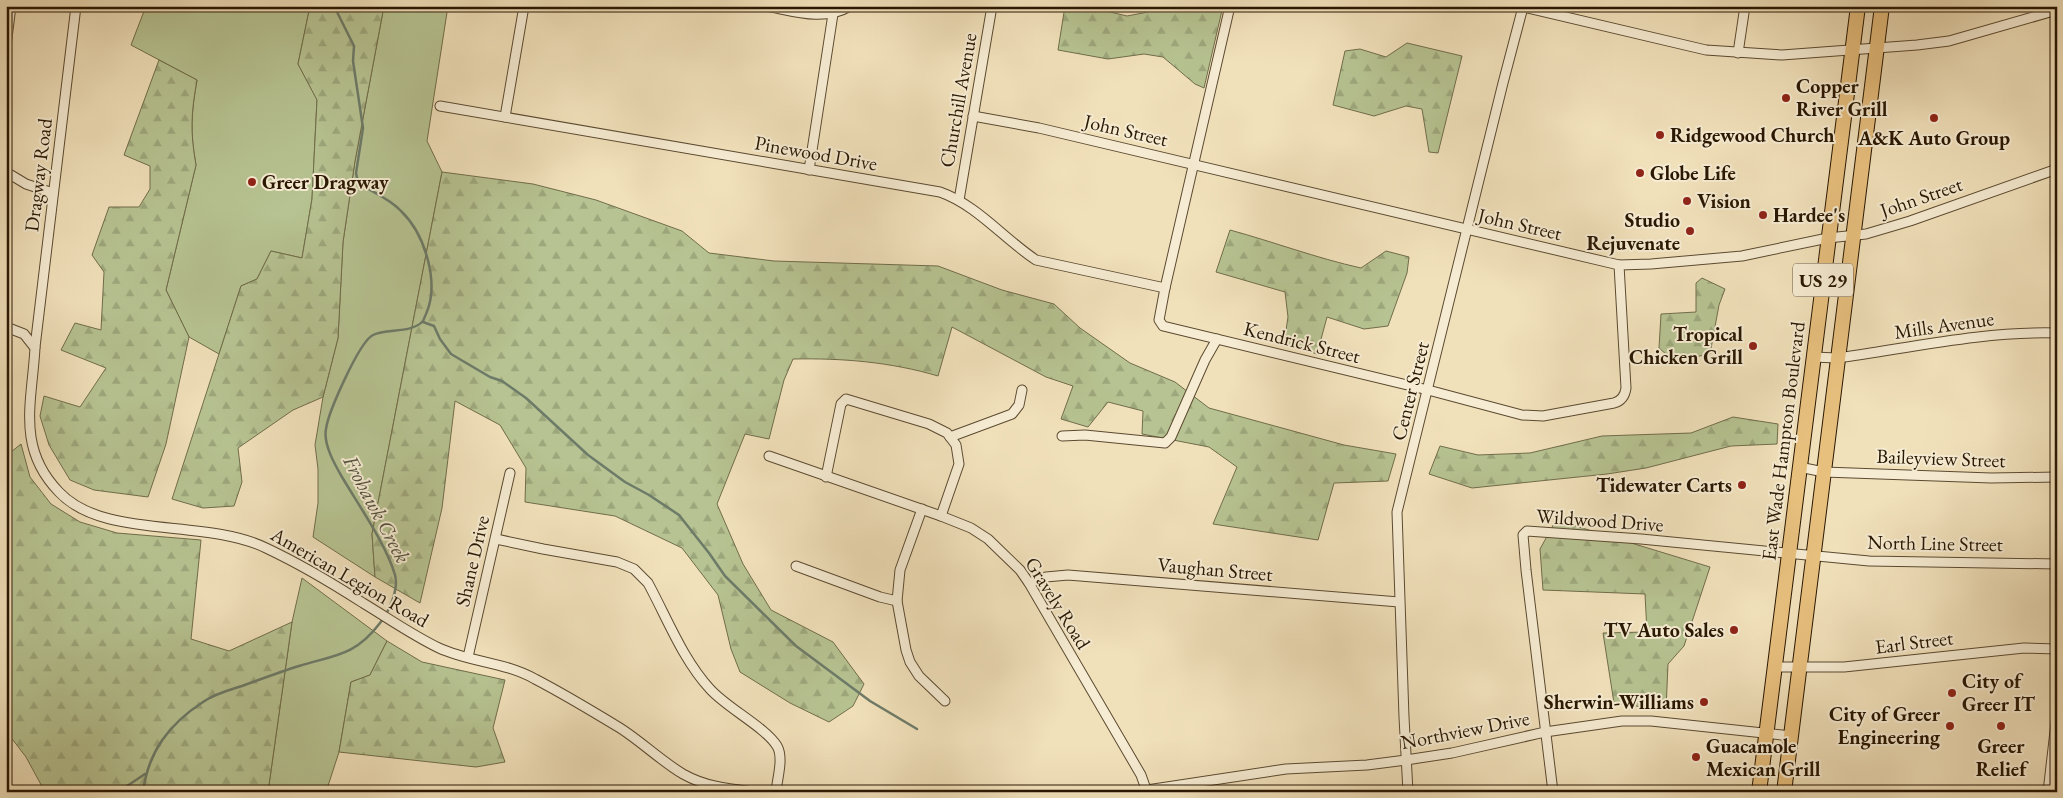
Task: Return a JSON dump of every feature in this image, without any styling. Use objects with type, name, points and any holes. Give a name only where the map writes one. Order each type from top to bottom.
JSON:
[{"type":"main road","name":"East Wade Hampton Boulevard","points":[[1759,792],[1858,6]]},
{"type":"main road","name":"US 29","points":[[1784,792],[1882,6]]},
{"type":"street","points":[[6,46],[11,6]]},
{"type":"street","name":"Dragway Road","points":[[35,348],[76,6]]},
{"type":"street","points":[[504,117],[524,6]]},
{"type":"street","points":[[766,6],[812,14],[833,14],[850,6]]},
{"type":"street","name":"Churchill Avenue","points":[[959,200],[992,6]]},
{"type":"street","name":"Kendrick Street","points":[[1230,6],[1164,288],[1159,320],[1162,326],[1533,416],[1562,413],[1614,403],[1624,395],[1626,388],[1619,265]]},
{"type":"street","points":[[1738,53],[1745,6]]},
{"type":"street","points":[[1521,7],[1706,50],[1782,55],[1917,45],[1949,40],[2057,10]]},
{"type":"street","name":"Center Street","points":[[1408,792],[1399,602],[1397,512],[1468,230],[1521,7]]},
{"type":"street","points":[[809,170],[833,14]]},
{"type":"street","name":"Pinewood Drive","points":[[440,106],[940,192],[959,200],[1036,260],[1164,288]]},
{"type":"street","name":"John Street","points":[[973,116],[1039,128],[1619,265],[1742,256],[1828,238],[1853,237],[1891,227],[2057,169]]},
{"type":"street","points":[[6,172],[26,184],[53,193]]},
{"type":"street","points":[[6,327],[24,334],[35,348]]},
{"type":"street","name":"Mills Avenue","points":[[1813,357],[1837,358],[1996,335],[2032,332],[2057,333]]},
{"type":"street","points":[[1062,436],[1085,435],[1165,443],[1171,437],[1204,360],[1217,339]]},
{"type":"street","name":"American Legion Road","points":[[35,348],[28,420],[33,451],[48,479],[58,492],[85,511],[109,520],[220,533],[243,539],[290,559],[439,648],[508,667],[534,678],[619,728],[690,778],[723,789],[755,792]]},
{"type":"street","points":[[950,437],[1012,414],[1019,405],[1022,390]]},
{"type":"street","points":[[826,477],[842,404],[846,399],[929,424],[947,432],[956,445],[959,464],[941,516]]},
{"type":"street","name":"Gravely Road","points":[[769,456],[941,516],[971,528],[988,539],[1020,570],[1029,583],[1131,758],[1147,791]]},
{"type":"street","name":"Baileyview Street","points":[[1799,467],[1824,472],[1991,478],[2057,477]]},
{"type":"street","name":"Shane Drive","points":[[468,657],[510,473]]},
{"type":"street","points":[[922,509],[900,570],[897,601],[910,662],[919,676],[945,701]]},
{"type":"street","name":"Wildwood Drive","points":[[1553,792],[1526,570],[1523,536],[1527,531],[1641,539],[1812,556]]},
{"type":"street","points":[[496,538],[543,549],[617,562],[629,566],[640,573],[648,583],[689,660],[709,688],[733,710],[767,735],[778,748],[780,760],[776,792]]},
{"type":"street","name":"North Line Street","points":[[1812,556],[1901,562],[2029,562],[2057,564]]},
{"type":"street","points":[[796,566],[880,597],[897,601]]},
{"type":"street","name":"Vaughan Street","points":[[1029,583],[1046,577],[1068,574],[1399,602]]},
{"type":"street","name":"Earl Street","points":[[1775,667],[1863,666],[2024,648],[2057,649]]},
{"type":"street","points":[[2048,792],[2057,714]]},
{"type":"street","name":"Northview Drive","points":[[1147,791],[1282,770],[1367,765],[1406,760],[1452,753],[1546,732],[1637,720],[1791,736]]},
{"type":"green space","name":"Greer Dragway","points":[[146,6],[310,6],[298,64],[317,99],[312,199],[302,258],[271,251],[257,279],[241,286],[219,354],[189,337],[166,290],[196,165],[192,123],[197,80],[131,45]]},
{"type":"green space","points":[[310,6],[384,6],[355,161],[343,242],[338,338],[323,397],[293,410],[238,448],[242,482],[234,506],[203,508],[172,499],[241,286],[257,279],[271,251],[302,258],[312,199],[317,100],[298,64]]},
{"type":"green space","points":[[384,6],[448,6],[427,141],[442,172],[372,534],[375,577],[313,537],[318,503],[318,469],[315,445],[323,397],[338,338],[343,242],[355,161]]},
{"type":"green space","points":[[1065,6],[1104,6],[1106,11],[1127,16],[1148,12],[1150,6],[1223,6],[1204,88],[1195,84],[1163,57],[1144,54],[1108,59],[1058,50]]},
{"type":"green space","points":[[1407,43],[1462,56],[1438,153],[1429,152],[1422,109],[1406,106],[1374,116],[1333,105],[1345,51],[1360,49],[1386,57]]},
{"type":"green space","points":[[159,60],[197,80],[192,122],[196,165],[166,290],[189,337],[166,444],[148,497],[94,490],[70,480],[49,445],[40,416],[44,396],[80,407],[106,368],[61,350],[75,323],[101,330],[104,272],[92,255],[109,207],[139,207],[150,189],[150,166],[124,155]]},
{"type":"green space","points":[[442,172],[533,184],[596,200],[682,231],[709,253],[774,261],[938,266],[1002,290],[1054,304],[1080,328],[1130,363],[1175,382],[1209,408],[1344,445],[1396,454],[1388,481],[1334,483],[1318,540],[1213,524],[1237,467],[1209,447],[1142,434],[1143,411],[1108,402],[1088,427],[1061,419],[1073,386],[1046,377],[952,327],[938,376],[884,364],[830,359],[793,359],[784,380],[769,439],[745,434],[717,504],[743,564],[771,610],[833,642],[864,684],[853,706],[829,722],[790,703],[740,672],[731,649],[718,595],[682,548],[615,516],[525,502],[526,468],[500,425],[455,401],[442,508],[420,603],[375,577],[372,534]]},
{"type":"green space","points":[[1230,230],[1328,260],[1361,268],[1386,251],[1409,257],[1407,273],[1388,326],[1364,329],[1327,317],[1317,354],[1284,343],[1288,317],[1285,292],[1216,272]]},
{"type":"green space","points":[[1702,278],[1725,289],[1719,305],[1710,354],[1674,361],[1659,348],[1661,314],[1696,312],[1696,283]]},
{"type":"green space","points":[[1733,417],[1778,424],[1777,444],[1731,446],[1646,468],[1607,474],[1472,488],[1429,474],[1440,446],[1478,455],[1530,453],[1602,436],[1691,433]]},
{"type":"green space","points":[[21,444],[30,477],[51,504],[80,522],[117,533],[201,540],[191,639],[229,651],[292,622],[268,792],[45,792],[26,757],[6,731],[6,456]]},
{"type":"green space","points":[[1556,520],[1710,567],[1684,646],[1668,664],[1666,710],[1614,703],[1603,633],[1647,632],[1645,594],[1543,590],[1540,549]]},
{"type":"green space","points":[[302,578],[387,641],[370,675],[351,682],[339,752],[326,792],[268,792],[292,622]]},
{"type":"green space","points":[[387,641],[422,662],[505,680],[493,728],[505,762],[476,767],[339,752],[351,682],[370,675]]},
{"type":"waterway","name":"Frohawk Creek","points":[[143,792],[150,764],[162,740],[191,711],[207,699],[222,692],[292,668],[344,653],[353,648],[371,634],[380,623],[390,607],[396,587],[395,575],[386,551],[333,460],[326,441],[326,429],[345,379],[367,340],[379,333],[412,328],[423,321],[430,302],[431,274],[423,246],[410,221],[391,202],[358,183],[356,173],[363,128],[353,61],[354,46],[334,6]]},
{"type":"waterway","points":[[423,322],[434,326],[440,339],[451,354],[490,377],[502,381],[526,398],[588,455],[625,482],[679,515],[725,576],[796,646],[870,701],[917,729]]},
{"type":"waterway","points":[[118,792],[145,774]]},
{"type":"place","name":"Copper River Grill","points":[[1786,98]]},
{"type":"place","name":"A&K Auto Group","points":[[1934,118]]},
{"type":"place","name":"Ridgewood Church","points":[[1660,135]]},
{"type":"place","name":"Globe Life","points":[[1640,173]]},
{"type":"place","name":"Greer Dragway","points":[[252,182]]},
{"type":"place","name":"Vision","points":[[1687,201]]},
{"type":"place","name":"Hardee's","points":[[1763,215]]},
{"type":"place","name":"Studio Rejuvenate","points":[[1690,231]]},
{"type":"place","name":"Tropical Chicken Grill","points":[[1753,346]]},
{"type":"place","name":"Tidewater Carts","points":[[1742,485]]},
{"type":"place","name":"TV Auto Sales","points":[[1734,630]]},
{"type":"place","name":"City of Greer IT","points":[[1952,693]]},
{"type":"place","name":"Sherwin-Williams","points":[[1704,702]]},
{"type":"place","name":"City of Greer Engineering","points":[[1950,726]]},
{"type":"place","name":"Greer Relief","points":[[2001,726]]},
{"type":"place","name":"Guacamole Mexican Grill","points":[[1696,757]]}]
